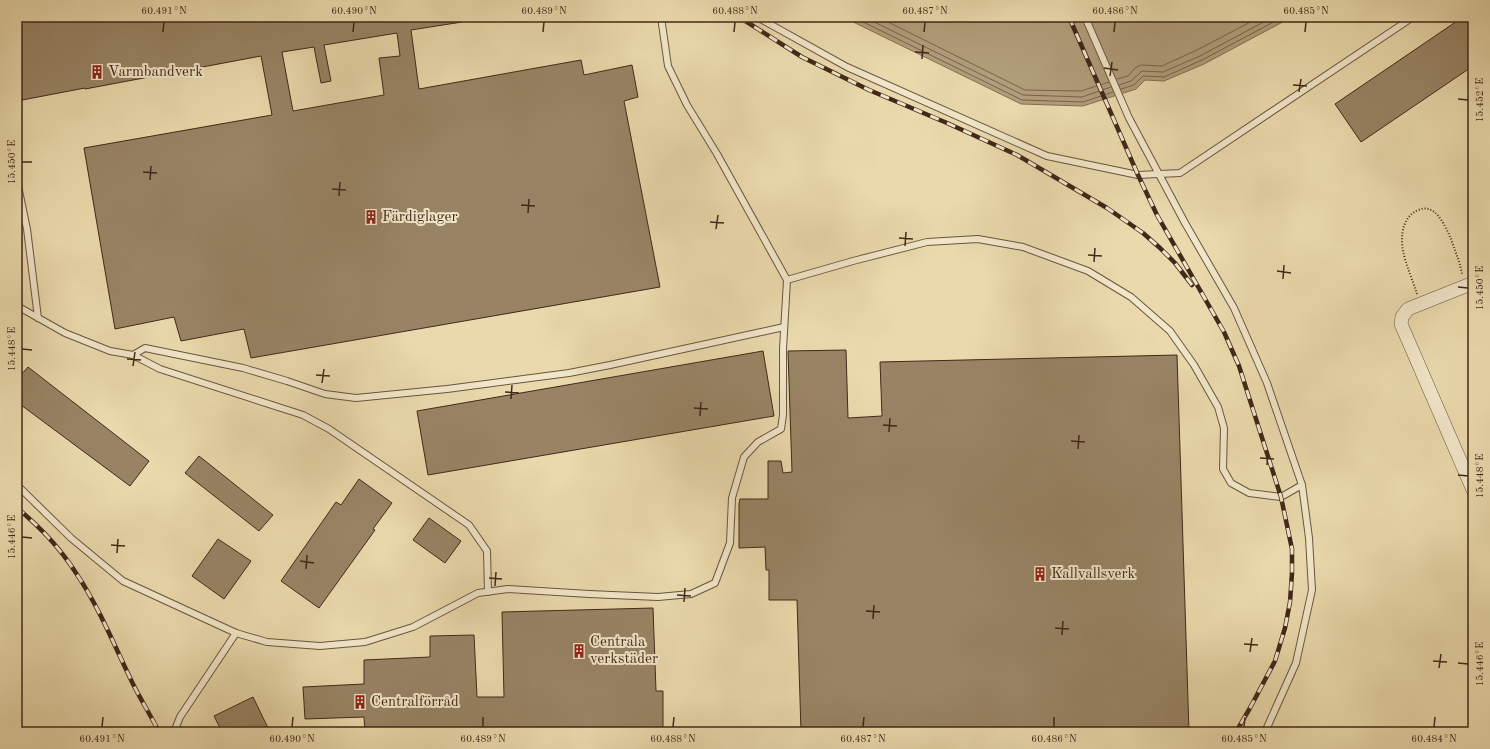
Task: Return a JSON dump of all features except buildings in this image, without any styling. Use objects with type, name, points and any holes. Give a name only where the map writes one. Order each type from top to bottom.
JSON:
[{"type":"street","points":[[1469,285],[1408,309],[1402,317],[1401,324],[1473,490]]},
{"type":"lane","points":[[17,485],[71,538],[123,581],[236,633],[267,642],[320,646],[365,642],[413,627],[478,593],[508,589],[658,597],[691,594],[715,583],[730,543],[732,498],[744,457],[758,442],[782,429],[786,280],[717,154],[687,106],[668,66],[661,17]]},
{"type":"lane","points":[[757,17],[847,67],[1047,156],[1138,175],[1180,173],[1413,17]]},
{"type":"lane","points":[[1085,17],[1130,118],[1159,175],[1234,308],[1267,383],[1302,485],[1309,538],[1312,590],[1296,663],[1265,732]]},
{"type":"lane","points":[[17,182],[27,229],[38,318]]},
{"type":"lane","points":[[786,280],[926,242],[978,239],[1023,247],[1088,271],[1131,297],[1164,326],[1194,365],[1218,407],[1224,428],[1223,469],[1231,483],[1249,493],[1281,497],[1302,485]]},
{"type":"lane","points":[[17,306],[65,333],[110,351],[133,356],[160,369],[303,415],[329,428],[469,525],[488,551],[488,592]]},
{"type":"lane","points":[[133,356],[145,348],[243,368],[287,380],[325,394],[356,398],[447,390],[570,373],[610,366],[638,358],[784,327]]},
{"type":"lane","points":[[174,732],[180,716],[236,633]]},
{"type":"path","points":[[1420,304],[1404,254],[1402,240],[1404,224],[1410,216],[1419,209],[1428,208],[1437,213],[1444,223],[1469,285]]},
{"type":"water","points":[[843,17],[1292,17],[1204,64],[1164,81],[1145,80],[1136,89],[1083,106],[1021,104]]},
{"type":"railway","points":[[739,17],[802,57],[869,90],[1017,155],[1107,208],[1143,233],[1160,248],[1175,263],[1192,285]]},
{"type":"railway","points":[[1069,17],[1157,215],[1224,332],[1239,366],[1281,497],[1292,549],[1290,602],[1285,628],[1275,661],[1236,732]]},
{"type":"railway","points":[[17,508],[56,546],[84,586],[159,732]]},
{"type":"place","name":"Varmbandverk","points":[[97,72]]},
{"type":"place","name":"Färdiglager","points":[[371,217]]},
{"type":"place","name":"Kallvallsverk","points":[[1040,574]]},
{"type":"place","name":"Centrala verkstäder","points":[[579,651]]},
{"type":"place","name":"Centralförråd","points":[[360,702]]}]
